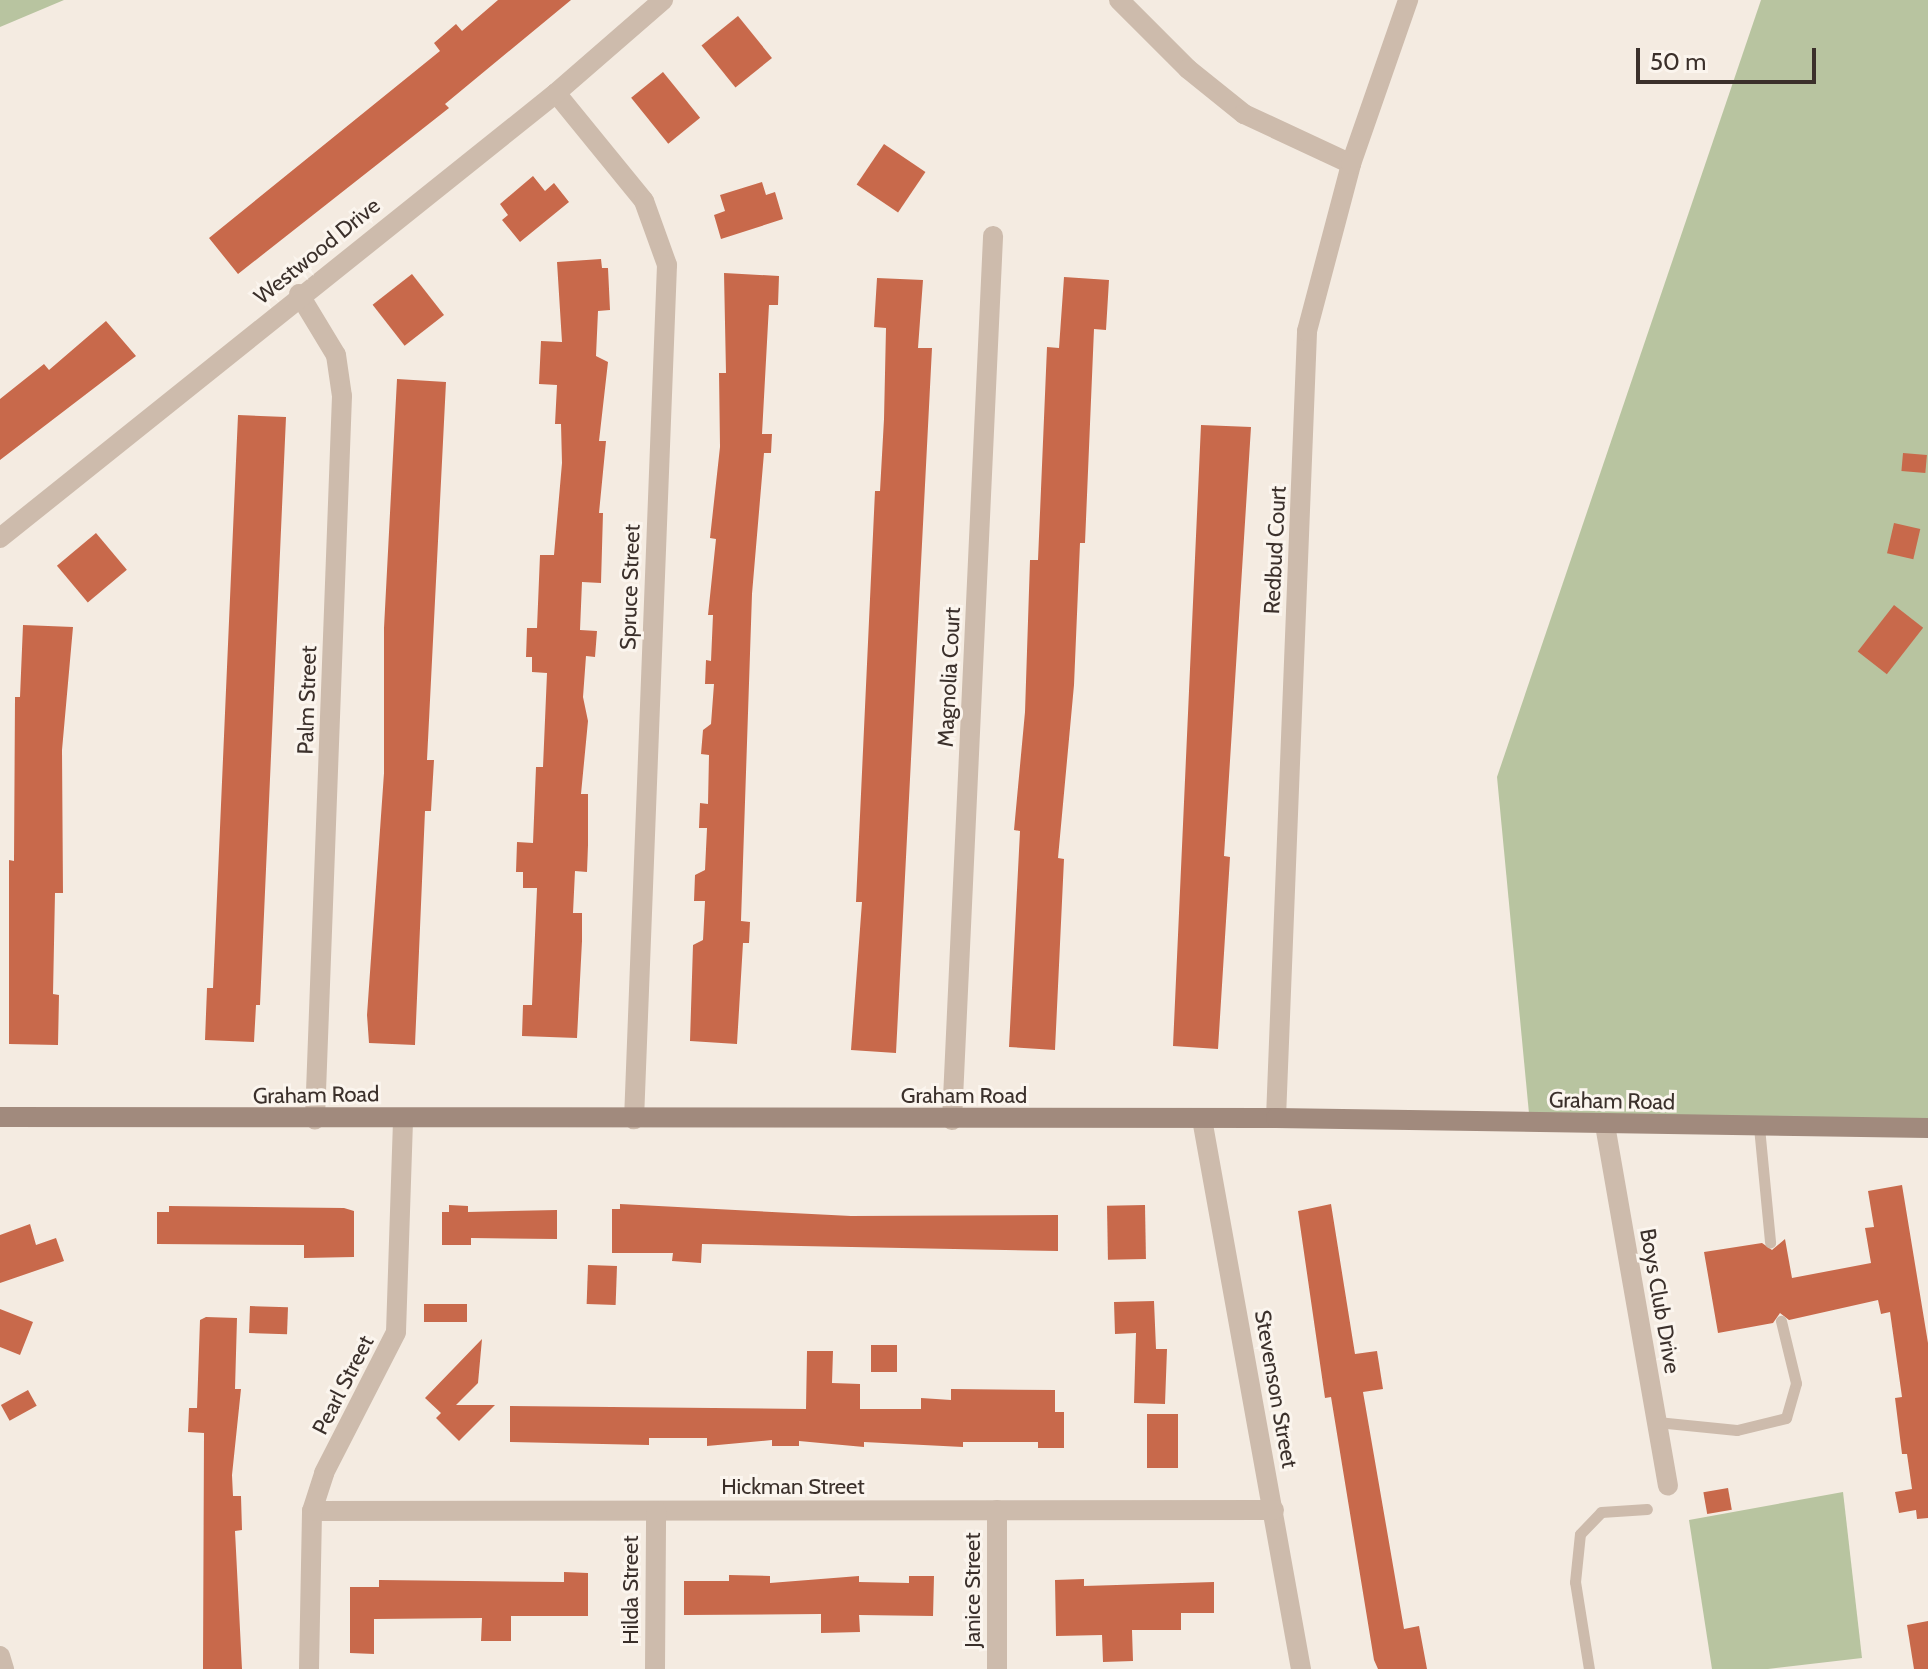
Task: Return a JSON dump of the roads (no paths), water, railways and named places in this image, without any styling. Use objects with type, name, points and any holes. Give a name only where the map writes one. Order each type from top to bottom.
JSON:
[{"type":"main road","name":"Graham Road","points":[[0,1117],[1276,1118],[1928,1128]]},
{"type":"street","name":"Westwood Drive","points":[[0,538],[299,294],[556,93],[663,0]]},
{"type":"street","points":[[1119,0],[1188,69],[1244,114],[1351,164]]},
{"type":"street","name":"Redbud Court","points":[[1276,1118],[1307,331],[1351,164],[1408,0]]},
{"type":"street","name":"Spruce Street","points":[[556,93],[644,201],[667,265],[634,1119]]},
{"type":"street","name":"Magnolia Court","points":[[952,1120],[993,236]]},
{"type":"street","name":"Palm Street","points":[[299,294],[336,355],[342,396],[315,1119]]},
{"type":"street","name":"Pearl Street","points":[[309,1669],[312,1511],[324,1473],[396,1332],[403,1118]]},
{"type":"street","name":"Stevenson Street","points":[[1202,1119],[1301,1669]]},
{"type":"street","name":"Boys Club Drive","points":[[1605,1125],[1668,1486]]},
{"type":"street","name":"Janice Street","points":[[997,1510],[997,1669]]},
{"type":"street","name":"Hickman Street","points":[[312,1511],[1274,1510]]},
{"type":"street","name":"Hilda Street","points":[[655,1669],[656,1511]]},
{"type":"street","points":[[0,1656],[4,1669]]},
{"type":"lane","points":[[1759,1127],[1770,1242]]},
{"type":"lane","points":[[1657,1422],[1737,1430],[1786,1418],[1796,1383],[1781,1321]]},
{"type":"lane","points":[[1589,1669],[1575,1582],[1580,1534],[1601,1512],[1647,1509]]}]
